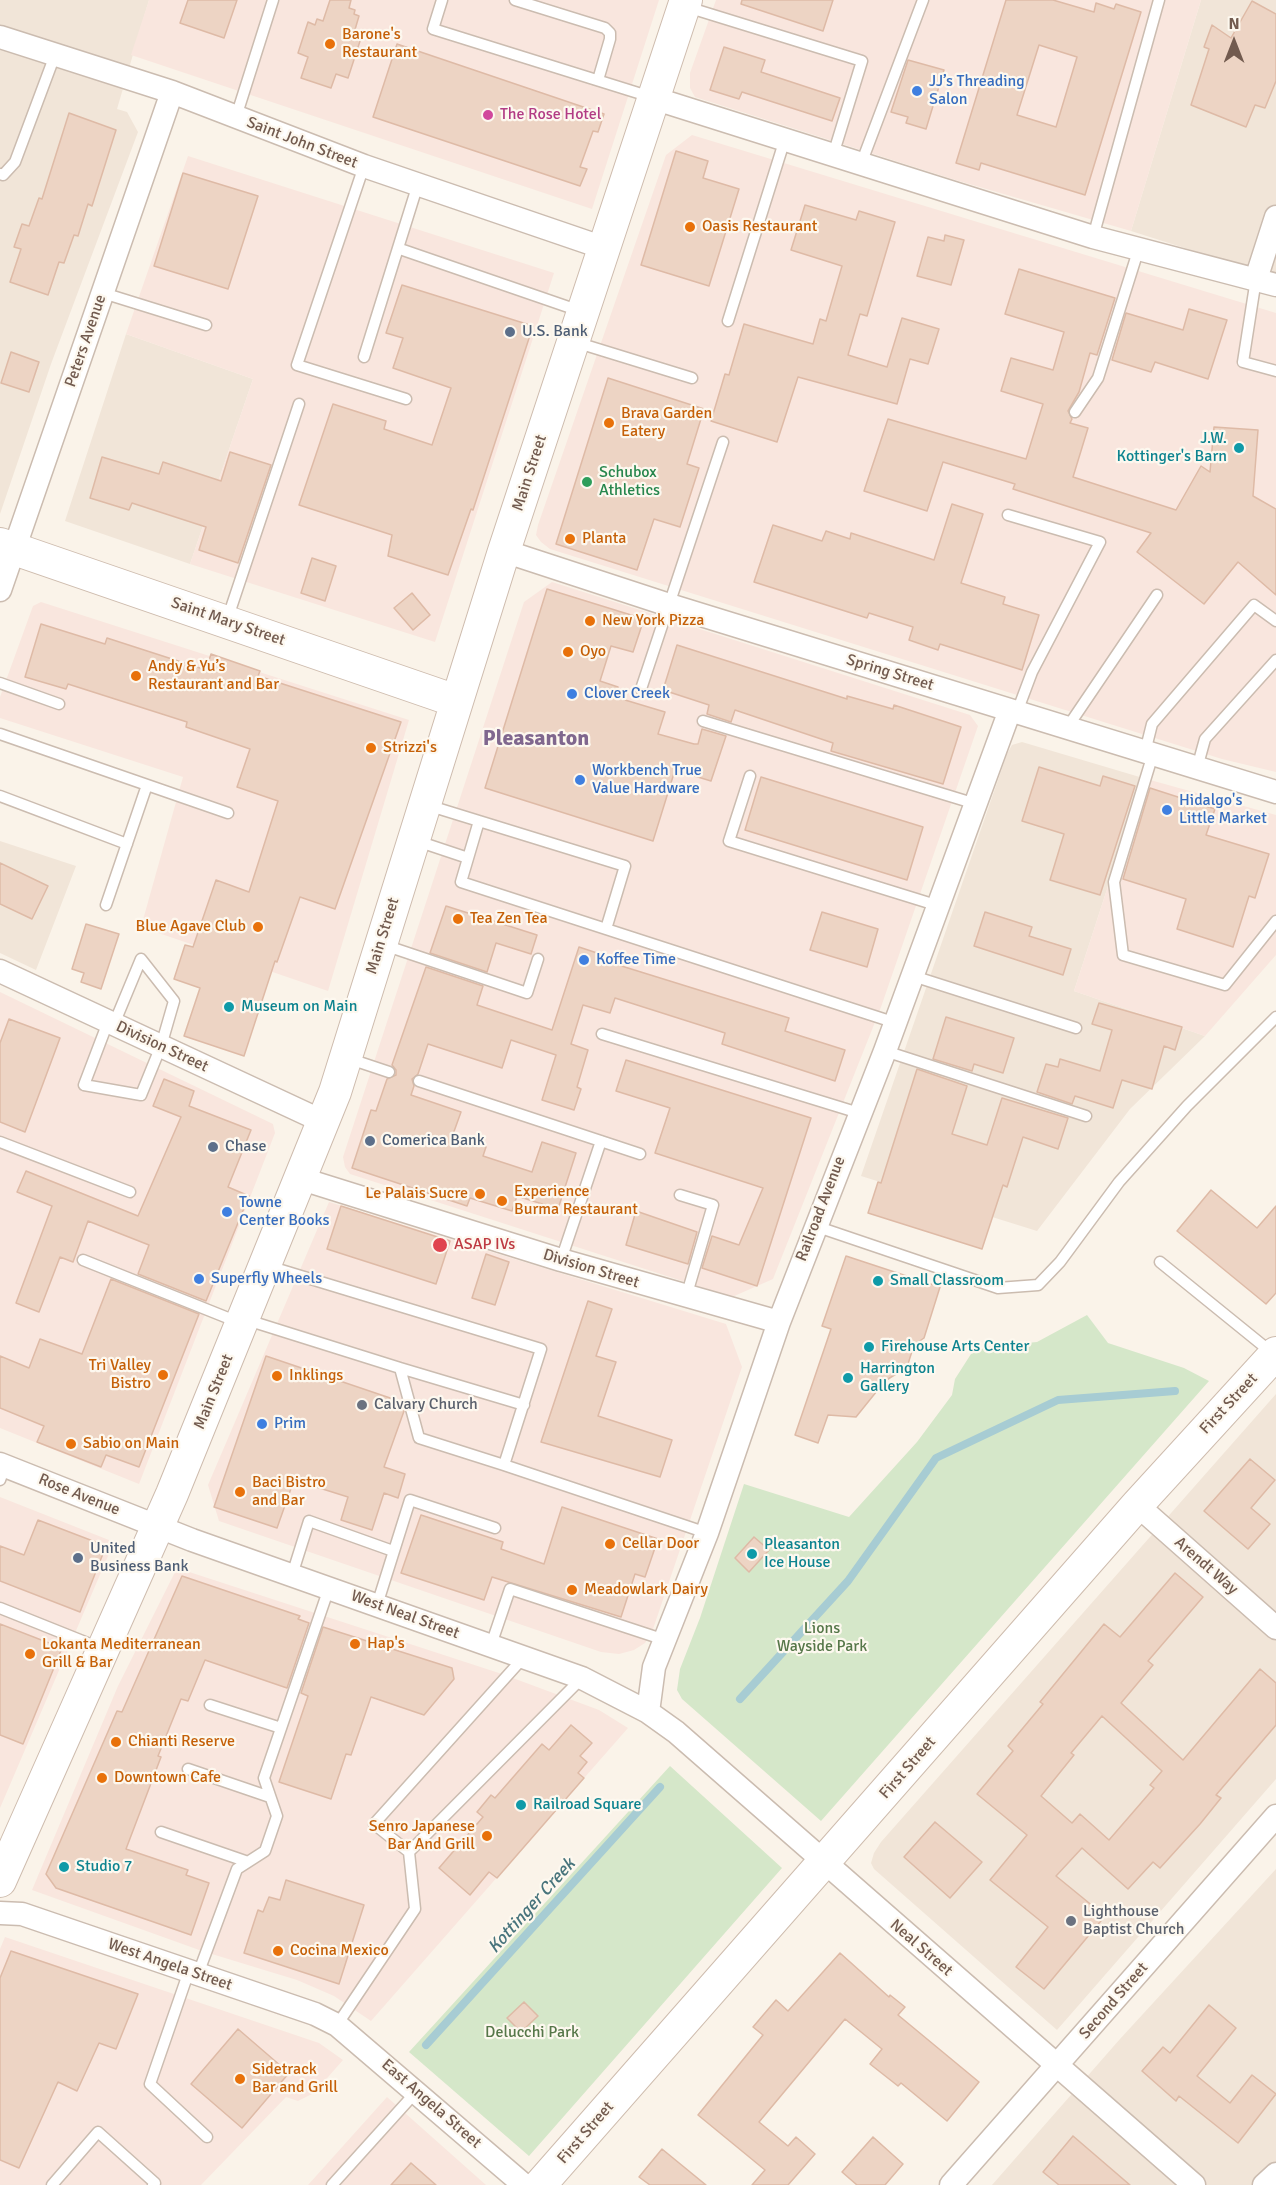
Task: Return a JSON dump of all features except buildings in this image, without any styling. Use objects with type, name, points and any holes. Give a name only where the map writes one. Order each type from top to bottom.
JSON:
[{"type":"street","name":"Main Street","points":[[0,1881],[158,1526],[324,1122],[504,551],[685,3]]},
{"type":"street","name":"Saint John Street","points":[[0,37],[172,92],[364,166],[604,248]]},
{"type":"street","name":"Peters Avenue","points":[[0,590],[7,546],[103,293],[172,92]]},
{"type":"street","points":[[653,98],[1093,237],[1266,282],[1276,217]]},
{"type":"street","name":"Saint Mary Street","points":[[7,546],[456,701]]},
{"type":"street","name":"Spring Street","points":[[504,551],[669,605],[1276,792]]},
{"type":"street","name":"Railroad Avenue","points":[[648,1712],[654,1667],[707,1533],[814,1226],[896,1023],[1013,711]]},
{"type":"street","name":"Division Street","points":[[0,971],[324,1122]]},
{"type":"street","name":"Division Street","points":[[302,1179],[561,1260],[779,1322]]},
{"type":"street","name":"First Street","points":[[540,2185],[826,1863],[1137,1505],[1275,1354]]},
{"type":"street","name":"Rose Avenue","points":[[2,1470],[158,1526]]},
{"type":"street","name":"Arendt Way","points":[[1137,1505],[1276,1628]]},
{"type":"street","name":"West Neal Street","points":[[158,1526],[582,1678],[648,1712]]},
{"type":"street","name":"Neal Street","points":[[648,1712],[676,1731],[1194,2185]]},
{"type":"street","name":"Second Street","points":[[951,2185],[1276,1816]]},
{"type":"street","name":"West Angela Street","points":[[0,1913],[22,1914],[315,2014],[337,2025]]},
{"type":"street","name":"East Angela Street","points":[[337,2025],[524,2185]]},
{"type":"street","points":[[1264,2185],[1276,2174]]},
{"type":"lane","points":[[236,118],[273,0]]},
{"type":"lane","points":[[442,0],[434,28],[653,98]]},
{"type":"lane","points":[[515,0],[605,28],[610,33],[598,80]]},
{"type":"lane","points":[[861,164],[923,0]]},
{"type":"lane","points":[[1093,237],[1159,0]]},
{"type":"lane","points":[[685,3],[862,62],[833,155]]},
{"type":"lane","points":[[0,174],[3,175],[15,162],[55,55]]},
{"type":"lane","points":[[728,321],[785,140]]},
{"type":"lane","points":[[364,166],[297,365],[406,399]]},
{"type":"lane","points":[[364,357],[400,249],[418,184]]},
{"type":"lane","points":[[1075,412],[1098,378],[1139,248]]},
{"type":"lane","points":[[400,249],[583,312]]},
{"type":"lane","points":[[1266,282],[1243,362],[1276,371]]},
{"type":"lane","points":[[103,293],[206,325]]},
{"type":"lane","points":[[573,342],[692,378]]},
{"type":"lane","points":[[226,621],[298,404]]},
{"type":"lane","points":[[641,689],[723,442]]},
{"type":"lane","points":[[1008,515],[1100,542],[1013,711]]},
{"type":"lane","points":[[1066,728],[1157,595]]},
{"type":"lane","points":[[1276,621],[1254,605],[1152,724],[1149,753],[1114,882],[1124,955],[1225,985],[1276,921]]},
{"type":"lane","points":[[1197,768],[1205,739],[1276,660]]},
{"type":"lane","points":[[0,683],[60,704]]},
{"type":"lane","points":[[703,721],[977,804]]},
{"type":"lane","points":[[0,734],[228,813]]},
{"type":"lane","points":[[750,776],[729,841],[939,906]]},
{"type":"lane","points":[[106,905],[147,785]]},
{"type":"lane","points":[[0,796],[127,844]]},
{"type":"lane","points":[[424,804],[625,866],[606,929]]},
{"type":"lane","points":[[479,820],[461,882],[896,1023]]},
{"type":"lane","points":[[414,839],[468,858]]},
{"type":"lane","points":[[381,944],[527,993],[538,959]]},
{"type":"lane","points":[[141,959],[174,1001],[161,1046],[141,1095],[84,1085],[141,959]]},
{"type":"lane","points":[[912,976],[1076,1028]]},
{"type":"lane","points":[[814,1226],[998,1288],[1038,1285],[1060,1262],[1127,1173],[1187,1106],[1276,1017]]},
{"type":"lane","points":[[602,1034],[859,1113]]},
{"type":"lane","points":[[885,1051],[1086,1116]]},
{"type":"lane","points":[[346,1058],[389,1072]]},
{"type":"lane","points":[[419,1082],[640,1154]]},
{"type":"lane","points":[[561,1260],[601,1141]]},
{"type":"lane","points":[[0,1142],[130,1192]]},
{"type":"lane","points":[[680,1195],[713,1205],[686,1297]]},
{"type":"lane","points":[[83,1260],[243,1321],[524,1405]]},
{"type":"lane","points":[[1160,1262],[1275,1354]]},
{"type":"lane","points":[[266,1265],[541,1349],[504,1465]]},
{"type":"lane","points":[[400,1368],[419,1438],[707,1533]]},
{"type":"lane","points":[[376,1605],[410,1500],[495,1528]]},
{"type":"lane","points":[[292,1575],[309,1521],[393,1551]]},
{"type":"lane","points":[[207,2137],[150,2085],[193,1973],[237,1869],[265,1851],[278,1816],[264,1778],[329,1588]]},
{"type":"lane","points":[[491,1646],[510,1589],[665,1640]]},
{"type":"lane","points":[[0,1608],[103,1649]]},
{"type":"lane","points":[[337,2025],[415,1909],[409,1852],[374,1824],[524,1657]]},
{"type":"lane","points":[[409,1852],[582,1678]]},
{"type":"lane","points":[[210,1705],[281,1728]]},
{"type":"lane","points":[[188,1769],[270,1797]]},
{"type":"lane","points":[[161,1832],[248,1862]]},
{"type":"lane","points":[[332,2185],[416,2092]]},
{"type":"lane","points":[[52,2185],[98,2132],[155,2183],[153,2185]]},
{"type":"shaded area","points":[[0,0],[149,0],[117,109],[127,112],[138,132],[51,364],[0,514]]},
{"type":"shaded area","points":[[149,0],[659,0],[592,209],[131,55]]},
{"type":"shaded area","points":[[716,0],[1201,0],[1131,231],[952,179],[695,97],[690,88],[690,73]]},
{"type":"shaded area","points":[[1201,0],[1276,0],[1276,277],[1131,231]]},
{"type":"shaded area","points":[[692,135],[1276,313],[1276,772],[1222,759],[550,549],[541,542],[536,535],[538,525],[666,155]]},
{"type":"shaded area","points":[[188,156],[554,273],[435,642],[190,564],[253,379],[126,334]]},
{"type":"shaded area","points":[[126,334],[253,379],[190,564],[65,521]]},
{"type":"shaded area","points":[[552,582],[970,715],[978,726],[881,1007],[773,1279],[732,1297],[350,1174],[345,1167],[343,1157],[524,602]]},
{"type":"shaded area","points":[[41,602],[409,720],[328,991],[141,927],[183,777],[0,718],[0,697],[33,606]]},
{"type":"shaded area","points":[[1022,742],[1143,778],[1074,991],[1205,1036],[1130,1109],[1037,1231],[861,1176],[1007,754],[1012,745]]},
{"type":"shaded area","points":[[1143,778],[1276,815],[1276,955],[1205,1036],[1074,991]]},
{"type":"shaded area","points":[[0,841],[76,866],[36,970],[0,953]]},
{"type":"shaded area","points":[[0,992],[273,1124],[275,1133],[139,1484],[0,1428]]},
{"type":"shaded area","points":[[329,1202],[726,1324],[742,1367],[653,1629],[645,1643],[634,1650],[619,1654],[601,1652],[219,1521],[208,1485]]},
{"type":"shaded area","points":[[1276,1394],[1276,1779],[1057,2030],[874,1869],[871,1863],[874,1853],[881,1842]]},
{"type":"shaded area","points":[[0,1497],[114,1542],[0,1808]]},
{"type":"shaded area","points":[[177,1568],[502,1674],[599,1710],[628,1728],[371,2021],[334,1996],[297,1980],[202,1951],[32,1890],[118,1686]]},
{"type":"shaded area","points":[[1276,1869],[1276,2185],[992,2185],[1120,2039]]},
{"type":"shaded area","points":[[5,1937],[319,2043],[343,2060],[314,2093],[298,2101],[286,2097],[201,2185],[0,2185],[0,1949]]},
{"type":"shaded area","points":[[387,2097],[486,2185],[308,2185]]},
{"type":"green space","name":"Lions Wayside Park","points":[[1087,1315],[1108,1343],[1184,1368],[1209,1381],[821,1821],[682,1699],[677,1690],[680,1669],[700,1618],[744,1484],[849,1517],[917,1442],[952,1395],[955,1379],[971,1354],[986,1347],[1037,1342]]},
{"type":"green space","name":"Delucchi Park","points":[[670,1766],[782,1868],[529,2156],[409,2052]]},
{"type":"waterway","name":"Kottinger Creek","points":[[740,1699],[848,1581],[936,1458],[1058,1400],[1175,1391]]},
{"type":"waterway","name":"Kottinger Creek","points":[[426,2045],[660,1787]]},
{"type":"place","name":"Barone's Restaurant","points":[[330,44]]},
{"type":"place","name":"JJ’s Threading Salon","points":[[917,91]]},
{"type":"place","name":"The Rose Hotel","points":[[488,115]]},
{"type":"place","name":"Oasis Restaurant","points":[[690,227]]},
{"type":"place","name":"U.S. Bank","points":[[510,332]]},
{"type":"place","name":"Brava Garden Eatery","points":[[609,423]]},
{"type":"place","name":"J.W. Kottinger's Barn","points":[[1239,448]]},
{"type":"place","name":"Schubox Athletics","points":[[587,482]]},
{"type":"place","name":"Planta","points":[[570,539]]},
{"type":"place","name":"New York Pizza","points":[[590,621]]},
{"type":"place","name":"Oyo","points":[[568,652]]},
{"type":"place","name":"Andy & Yu’s Restaurant and Bar","points":[[136,676]]},
{"type":"place","name":"Clover Creek","points":[[572,694]]},
{"type":"place","name":"Strizzi's","points":[[371,748]]},
{"type":"place","name":"Workbench True Value Hardware","points":[[580,780]]},
{"type":"place","name":"Hidalgo's Little Market","points":[[1167,810]]},
{"type":"place","name":"Tea Zen Tea","points":[[458,919]]},
{"type":"place","name":"Blue Agave Club","points":[[258,927]]},
{"type":"place","name":"Koffee Time","points":[[584,960]]},
{"type":"place","name":"Museum on Main","points":[[229,1007]]},
{"type":"place","name":"Comerica Bank","points":[[370,1141]]},
{"type":"place","name":"Chase","points":[[213,1147]]},
{"type":"place","name":"Le Palais Sucre","points":[[480,1194]]},
{"type":"place","name":"Experience Burma Restaurant","points":[[502,1201]]},
{"type":"place","name":"Towne Center Books","points":[[227,1212]]},
{"type":"place","name":"ASAP IVs","points":[[440,1245]]},
{"type":"place","name":"Superfly Wheels","points":[[199,1279]]},
{"type":"place","name":"Small Classroom","points":[[878,1281]]},
{"type":"place","name":"Firehouse Arts Center","points":[[869,1347]]},
{"type":"place","name":"Tri Valley Bistro","points":[[163,1375]]},
{"type":"place","name":"Inklings","points":[[277,1376]]},
{"type":"place","name":"Harrington Gallery","points":[[848,1378]]},
{"type":"place","name":"Calvary Church","points":[[362,1405]]},
{"type":"place","name":"Prim","points":[[262,1424]]},
{"type":"place","name":"Sabio on Main","points":[[71,1444]]},
{"type":"place","name":"Baci Bistro and Bar","points":[[240,1492]]},
{"type":"place","name":"Cellar Door","points":[[610,1544]]},
{"type":"place","name":"Pleasanton Ice House","points":[[752,1554]]},
{"type":"place","name":"United Business Bank","points":[[78,1558]]},
{"type":"place","name":"Meadowlark Dairy","points":[[572,1590]]},
{"type":"place","name":"Hap's","points":[[355,1644]]},
{"type":"place","name":"Lokanta Mediterranean Grill & Bar","points":[[30,1654]]},
{"type":"place","name":"Chianti Reserve","points":[[116,1742]]},
{"type":"place","name":"Downtown Cafe","points":[[102,1778]]},
{"type":"place","name":"Railroad Square","points":[[521,1805]]},
{"type":"place","name":"Senro Japanese Bar And Grill","points":[[487,1836]]},
{"type":"place","name":"Studio 7","points":[[64,1867]]},
{"type":"place","name":"Lighthouse Baptist Church","points":[[1071,1921]]},
{"type":"place","name":"Cocina Mexico","points":[[278,1951]]},
{"type":"place","name":"Sidetrack Bar and Grill","points":[[240,2079]]},
{"type":"district","name":"Pleasanton","points":[[536,739]]}]
